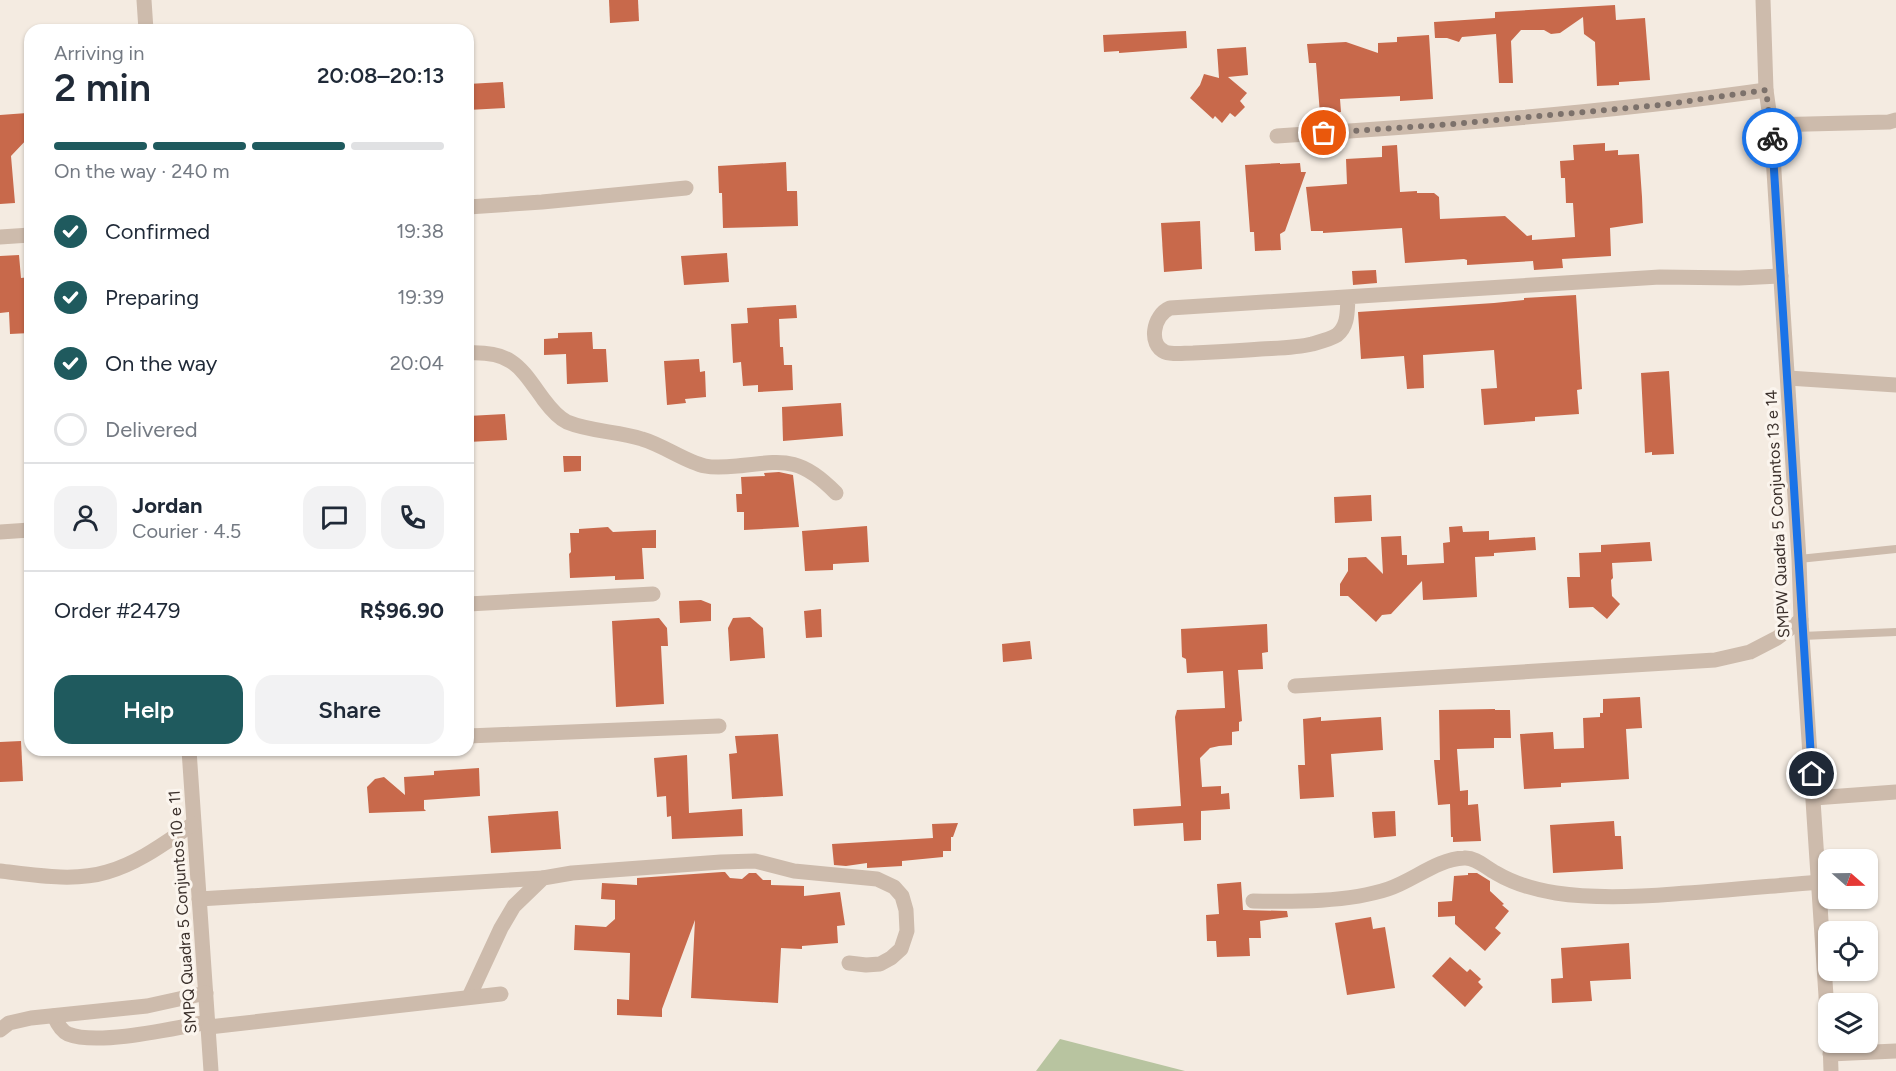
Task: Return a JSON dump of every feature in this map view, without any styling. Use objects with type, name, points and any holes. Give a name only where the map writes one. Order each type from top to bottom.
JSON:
[{"type":"street","points":[[144,0],[146,24]]},
{"type":"street","name":"SMPW Quadra 5 Conjuntos 13 e 14","points":[[1762,0],[1766,90],[1771,124],[1802,636],[1818,854]]},
{"type":"street","points":[[1277,136],[1441,125],[1661,105],[1766,90]]},
{"type":"street","points":[[1771,124],[1896,120]]},
{"type":"street","points":[[474,207],[686,188]]},
{"type":"street","points":[[0,237],[24,235]]},
{"type":"street","points":[[1348,297],[1347,321],[1344,328],[1336,336],[1311,344],[1168,353],[1158,345],[1154,332],[1157,319],[1163,311],[1170,308],[1660,277],[1781,276]]},
{"type":"street","points":[[474,354],[500,356],[512,361],[525,374],[552,410],[565,421],[583,427],[642,438],[705,466],[724,467],[783,462],[797,464],[821,477],[836,493]]},
{"type":"street","points":[[1788,378],[1896,385]]},
{"type":"street","points":[[0,532],[24,530]]},
{"type":"street","points":[[474,604],[653,594]]},
{"type":"street","points":[[1295,686],[1715,660],[1750,652],[1777,638],[1801,620]]},
{"type":"street","points":[[474,736],[719,726]]},
{"type":"street","name":"SMPQ Quadra 5 Conjuntos 10 e 11","points":[[190,756],[211,1071]]},
{"type":"street","points":[[1814,798],[1896,792]]},
{"type":"street","points":[[0,872],[53,876],[86,876],[106,873],[153,851],[193,824]]},
{"type":"street","points":[[1253,901],[1320,901],[1371,894],[1389,889],[1446,863],[1463,858],[1475,860],[1497,874],[1532,887],[1574,895],[1634,897],[1818,882]]},
{"type":"street","points":[[199,899],[543,878],[573,873],[710,862],[754,861],[794,871],[877,879],[894,887],[902,896],[906,910],[907,931],[901,949],[880,964],[849,963]]},
{"type":"street","points":[[469,997],[501,928],[514,906],[543,878]]},
{"type":"street","name":"SMPW Quadra 5 Conjuntos 13 e 14","points":[[1822,909],[1826,993]]},
{"type":"street","points":[[0,1030],[9,1023],[31,1018],[147,1006],[206,993]]},
{"type":"street","points":[[54,1016],[66,1034],[82,1037],[128,1036],[209,1024],[501,994]]},
{"type":"street","points":[[1878,1050],[1896,1051]]},
{"type":"street","points":[[1830,1053],[1831,1071]]},
{"type":"lane","points":[[1799,560],[1896,549]]},
{"type":"lane","points":[[1802,636],[1896,632]]},
{"type":"green space","points":[[1060,1039],[1185,1071],[1036,1071]]},
{"type":"building","points":[[609,0],[638,0],[639,21],[610,23]]},
{"type":"building","points":[[1615,5],[1616,20],[1645,18],[1650,80],[1597,86],[1595,42],[1584,34],[1583,17],[1560,33],[1521,30],[1511,41],[1513,83],[1499,83],[1496,34],[1462,37],[1459,42],[1447,38],[1435,38],[1434,22],[1495,18],[1495,12]]},
{"type":"building","points":[[1186,31],[1187,48],[1104,52],[1103,35]]},
{"type":"building","points":[[1429,35],[1433,99],[1400,101],[1400,96],[1340,99],[1341,112],[1320,114],[1316,63],[1309,63],[1307,44],[1346,42],[1378,53],[1378,43],[1397,42],[1397,37]]},
{"type":"building","points":[[1246,47],[1248,75],[1228,77],[1247,93],[1240,101],[1245,107],[1235,117],[1230,113],[1222,123],[1215,116],[1213,119],[1190,98],[1200,85],[1204,74],[1219,78],[1217,49]]},
{"type":"building","points":[[503,82],[505,108],[474,110],[474,84]]},
{"type":"building","points":[[24,113],[24,142],[11,156],[15,203],[0,204],[0,115]]},
{"type":"building","points":[[1605,143],[1605,151],[1618,150],[1618,155],[1639,154],[1642,197],[1643,223],[1610,228],[1611,256],[1562,259],[1563,268],[1534,270],[1533,261],[1467,265],[1467,260],[1464,259],[1405,263],[1402,228],[1323,233],[1323,231],[1311,231],[1306,187],[1347,184],[1346,159],[1382,157],[1382,146],[1397,145],[1400,192],[1434,193],[1439,197],[1440,219],[1505,216],[1527,236],[1532,235],[1532,240],[1575,237],[1573,203],[1566,203],[1565,178],[1561,178],[1560,161],[1574,160],[1573,145]]},
{"type":"building","points":[[786,162],[787,191],[797,191],[798,226],[723,228],[722,193],[719,193],[718,166]]},
{"type":"building","points":[[1300,163],[1301,172],[1306,172],[1285,231],[1280,234],[1281,250],[1255,251],[1254,232],[1250,232],[1245,165]]},
{"type":"building","points":[[1200,221],[1202,269],[1164,272],[1161,223]]},
{"type":"building","points":[[727,253],[729,282],[684,285],[681,256]]},
{"type":"building","points":[[19,255],[21,278],[24,278],[24,333],[10,334],[9,312],[0,313],[0,256]]},
{"type":"building","points":[[1376,270],[1377,283],[1353,285],[1352,271]]},
{"type":"building","points":[[1576,295],[1582,389],[1577,390],[1579,414],[1535,417],[1535,421],[1484,425],[1481,389],[1497,388],[1494,350],[1423,355],[1424,388],[1407,389],[1404,356],[1361,359],[1358,312]]},
{"type":"building","points":[[796,305],[797,318],[779,319],[780,347],[783,347],[784,365],[792,365],[793,390],[758,392],[758,385],[743,386],[741,362],[733,363],[731,324],[748,323],[747,308]]},
{"type":"building","points":[[592,332],[593,349],[606,349],[608,382],[567,384],[566,354],[544,355],[544,339],[558,338],[558,333]]},
{"type":"building","points":[[699,359],[700,372],[705,371],[706,397],[685,399],[686,403],[667,405],[664,361]]},
{"type":"building","points":[[1669,371],[1674,454],[1652,455],[1652,452],[1645,453],[1641,373]]},
{"type":"building","points":[[841,403],[843,436],[783,441],[782,407]]},
{"type":"building","points":[[505,414],[507,440],[474,442],[474,416]]},
{"type":"building","points":[[563,456],[581,456],[581,471],[564,472]]},
{"type":"building","points":[[779,472],[793,475],[799,527],[744,530],[744,512],[737,512],[736,494],[742,494],[741,477],[765,476],[764,473]]},
{"type":"building","points":[[1371,495],[1372,521],[1335,523],[1334,497]]},
{"type":"building","points":[[867,526],[869,562],[833,564],[833,570],[805,571],[802,531]]},
{"type":"building","points":[[1462,526],[1463,532],[1489,531],[1489,540],[1535,537],[1536,550],[1494,553],[1494,556],[1475,557],[1477,597],[1423,600],[1422,581],[1391,614],[1382,615],[1376,622],[1348,596],[1340,596],[1340,584],[1348,571],[1348,558],[1366,557],[1383,574],[1381,537],[1401,536],[1402,555],[1407,555],[1407,565],[1444,563],[1443,543],[1450,542],[1449,527]]},
{"type":"building","points":[[608,527],[613,532],[656,530],[656,548],[642,548],[644,579],[615,580],[615,576],[570,578],[570,533],[579,533],[579,529]]},
{"type":"building","points":[[1650,542],[1652,561],[1612,563],[1612,596],[1620,604],[1607,619],[1593,607],[1569,608],[1567,577],[1580,577],[1579,553],[1601,552],[1601,545]]},
{"type":"building","points":[[701,600],[711,604],[711,621],[680,623],[679,601]]},
{"type":"building","points":[[821,609],[822,637],[806,638],[804,611]]},
{"type":"building","points":[[750,617],[763,628],[765,658],[730,661],[728,628],[733,618]]},
{"type":"building","points":[[659,618],[667,628],[668,646],[661,646],[664,704],[616,707],[612,621]]},
{"type":"building","points":[[1267,624],[1268,652],[1262,653],[1263,669],[1238,670],[1242,721],[1239,722],[1239,731],[1232,732],[1232,745],[1210,748],[1200,758],[1202,787],[1221,786],[1221,794],[1229,793],[1230,809],[1201,811],[1201,840],[1184,841],[1183,823],[1134,826],[1133,809],[1181,806],[1175,717],[1177,710],[1225,708],[1223,671],[1187,673],[1186,659],[1182,657],[1181,629]]},
{"type":"building","points":[[1030,641],[1032,659],[1003,662],[1002,644]]},
{"type":"building","points":[[1640,697],[1642,728],[1626,729],[1629,779],[1561,783],[1561,787],[1524,789],[1520,734],[1553,732],[1554,749],[1584,748],[1583,718],[1600,717],[1600,713],[1603,713],[1603,699]]},
{"type":"building","points":[[1439,710],[1510,710],[1511,738],[1494,738],[1494,748],[1457,749],[1460,791],[1468,790],[1468,805],[1478,804],[1481,841],[1453,842],[1450,804],[1438,805],[1434,760],[1440,760]]},
{"type":"building","points":[[1321,717],[1321,721],[1381,717],[1383,750],[1331,754],[1334,797],[1300,799],[1298,765],[1305,765],[1303,719]]},
{"type":"building","points":[[778,734],[783,796],[732,799],[729,754],[737,753],[735,736]]},
{"type":"building","points":[[21,741],[23,781],[0,782],[0,742]]},
{"type":"building","points":[[687,755],[689,813],[742,809],[743,836],[672,839],[671,816],[667,817],[666,796],[657,797],[654,758]]},
{"type":"building","points":[[479,768],[480,796],[424,800],[426,811],[369,813],[367,787],[375,779],[384,777],[405,795],[404,777],[434,775],[434,771]]},
{"type":"building","points":[[558,811],[561,849],[491,853],[488,816]]},
{"type":"building","points":[[1395,811],[1396,836],[1374,838],[1372,812]]},
{"type":"building","points":[[1614,821],[1615,836],[1621,836],[1623,869],[1553,873],[1550,825]]},
{"type":"building","points":[[958,823],[951,837],[951,851],[943,851],[943,857],[902,861],[902,866],[867,868],[867,863],[834,865],[832,844],[933,838],[932,824]]},
{"type":"building","points":[[725,872],[730,878],[742,879],[749,873],[756,873],[763,880],[771,880],[771,885],[804,886],[804,896],[840,892],[845,925],[837,926],[838,943],[802,946],[802,949],[781,948],[778,1003],[691,998],[695,920],[662,1009],[662,1017],[617,1015],[617,999],[629,1000],[630,953],[574,950],[575,925],[606,927],[615,919],[615,900],[601,899],[602,883],[637,885],[637,878]]},
{"type":"building","points":[[1468,873],[1477,873],[1490,881],[1490,891],[1509,911],[1495,928],[1501,933],[1485,951],[1455,924],[1455,916],[1438,917],[1438,902],[1452,901],[1454,876],[1468,875]]},
{"type":"building","points":[[1241,882],[1243,910],[1287,911],[1288,917],[1260,921],[1261,938],[1249,938],[1250,956],[1217,957],[1216,941],[1207,941],[1206,915],[1219,914],[1217,884]]},
{"type":"building","points":[[1371,917],[1373,929],[1385,927],[1395,988],[1347,995],[1335,923]]},
{"type":"building","points":[[1629,943],[1631,979],[1590,981],[1592,1001],[1552,1003],[1551,979],[1563,978],[1561,948]]},
{"type":"building","points":[[1450,957],[1467,972],[1470,969],[1481,979],[1478,982],[1483,987],[1465,1007],[1432,976]]},
{"type":"way so far","points":[[1324,133],[1661,105],[1766,90],[1772,138]]},
{"type":"route","points":[[1772,138],[1812,774]]}]
